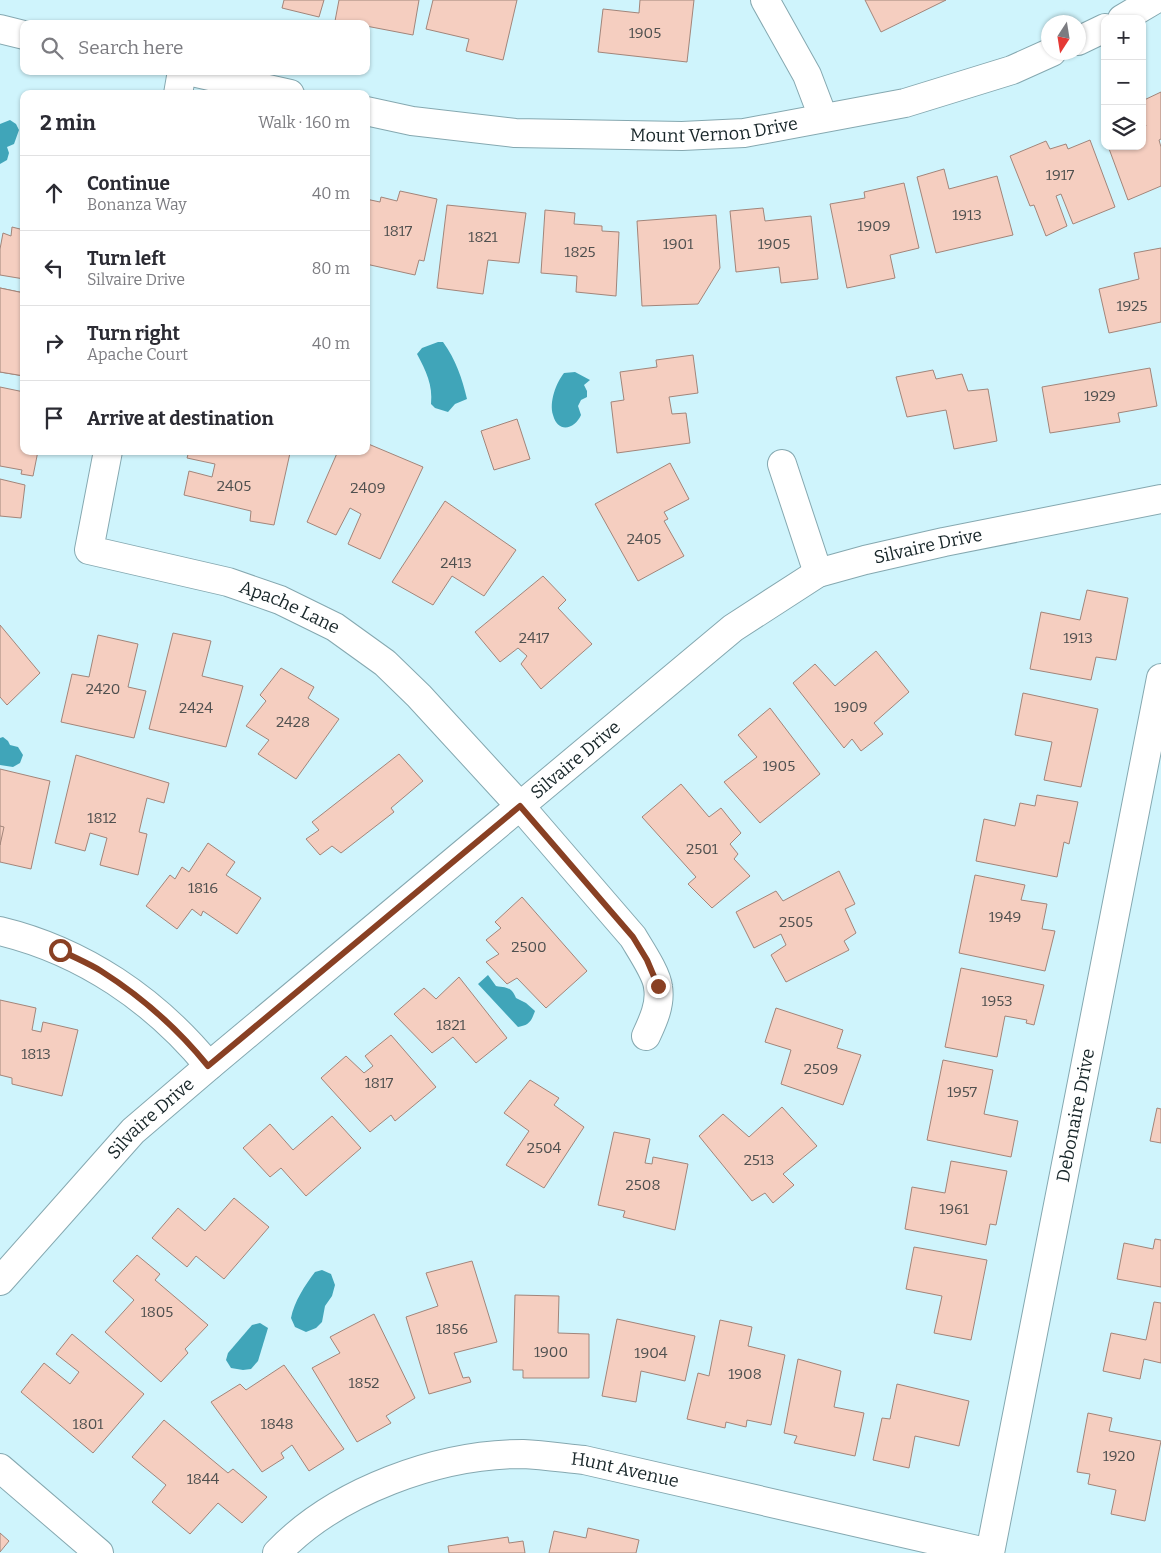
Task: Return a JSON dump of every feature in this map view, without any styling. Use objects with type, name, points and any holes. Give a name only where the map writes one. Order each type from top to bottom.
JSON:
[{"type":"street","points":[[765,0],[807,75],[823,117]]},
{"type":"street","points":[[1129,15],[1154,0]]},
{"type":"street","points":[[0,29],[20,34]]},
{"type":"street","points":[[1086,37],[1101,30]]},
{"type":"street","name":"Mount Vernon Drive","points":[[370,111],[412,121],[515,133],[682,136],[744,133],[906,103],[1012,70],[1041,57]]},
{"type":"street","points":[[179,90],[181,75]]},
{"type":"street","points":[[206,75],[272,90]]},
{"type":"street","name":"Apache Lane","points":[[107,455],[89,550],[228,582],[280,600],[335,627],[385,663],[419,696],[520,806]]},
{"type":"street","points":[[782,464],[818,573]]},
{"type":"street","name":"Silvaire Drive","points":[[0,1281],[133,1131],[208,1066],[733,628],[818,573],[944,542],[1161,499]]},
{"type":"street","name":"Debonaire Drive","points":[[990,1553],[1161,678]]},
{"type":"street","points":[[520,806],[633,937],[647,960],[658,986],[656,1014],[646,1036]]},
{"type":"street","points":[[0,932],[16,935],[60,950],[101,971],[154,1009],[192,1045],[208,1066]]},
{"type":"street","name":"Hunt Avenue","points":[[277,1553],[321,1517],[364,1492],[408,1472],[468,1458],[523,1454],[584,1460],[990,1553]]},
{"type":"street","points":[[0,1468],[99,1553]]},
{"type":"water","points":[[10,120],[16,124],[19,130],[14,144],[7,147],[9,153],[7,160],[0,164],[0,124]]},
{"type":"water","points":[[443,342],[452,356],[461,376],[467,399],[455,404],[448,412],[435,408],[431,404],[428,378],[417,354],[422,348]]},
{"type":"water","points":[[575,372],[590,380],[584,385],[587,397],[581,400],[578,406],[581,415],[575,424],[562,427],[555,421],[553,415],[553,399],[558,382],[564,373]]},
{"type":"water","points":[[3,737],[10,745],[18,747],[23,755],[20,763],[13,767],[0,765],[0,738]]},
{"type":"water","points":[[488,975],[496,986],[511,990],[516,998],[526,1003],[535,1011],[529,1022],[518,1027],[478,984]]},
{"type":"water","points":[[322,1270],[331,1274],[335,1285],[332,1296],[325,1306],[322,1322],[316,1328],[306,1332],[295,1327],[291,1318],[292,1312],[300,1294],[311,1277],[315,1272]]},
{"type":"water","points":[[260,1323],[268,1328],[258,1361],[251,1369],[231,1368],[226,1360],[228,1353],[252,1325]]},
{"type":"building","points":[[284,0],[324,0],[319,17],[282,8]]},
{"type":"building","points":[[339,0],[419,0],[413,35],[370,27],[370,20],[335,20]]},
{"type":"building","points":[[433,0],[517,0],[503,60],[466,51],[469,39],[426,29]]},
{"type":"building","points":[[640,0],[694,0],[687,62],[598,52],[603,9],[639,13]]},
{"type":"building","points":[[865,0],[946,0],[881,32]]},
{"type":"building","points":[[1161,92],[1161,139],[1159,140],[1161,147],[1161,186],[1128,200],[1109,150],[1146,150],[1146,99]]},
{"type":"building","points":[[1090,140],[1115,207],[1073,224],[1061,194],[1056,196],[1067,226],[1046,236],[1034,205],[1030,206],[1010,156],[1046,141],[1050,149],[1066,144],[1068,149]]},
{"type":"building","points":[[944,169],[949,189],[997,176],[1013,235],[936,253],[917,177]]},
{"type":"building","points":[[904,183],[919,248],[890,255],[895,278],[847,288],[830,204],[865,198],[864,192]]},
{"type":"building","points":[[400,191],[437,199],[424,261],[419,260],[415,275],[370,265],[370,200],[380,202],[381,197],[397,201]]},
{"type":"building","points":[[447,205],[526,213],[519,263],[488,260],[483,294],[437,288]]},
{"type":"building","points":[[763,208],[765,221],[811,216],[818,279],[781,283],[779,267],[736,272],[730,211]]},
{"type":"building","points":[[545,210],[575,213],[574,224],[602,226],[602,231],[619,232],[616,296],[576,292],[577,276],[541,273]]},
{"type":"building","points":[[716,215],[720,268],[698,304],[642,306],[637,221]]},
{"type":"building","points":[[12,227],[20,229],[20,278],[0,275],[0,249],[3,233],[11,236]]},
{"type":"building","points":[[1161,248],[1161,322],[1109,333],[1099,289],[1139,279],[1134,253]]},
{"type":"building","points":[[0,288],[20,292],[20,375],[0,372]]},
{"type":"building","points":[[0,288],[20,292],[20,375],[0,372]]},
{"type":"building","points":[[693,355],[698,393],[669,397],[672,414],[686,413],[690,443],[617,453],[611,402],[624,400],[620,372],[657,367],[656,360]]},
{"type":"building","points":[[1150,368],[1157,406],[1118,413],[1120,422],[1050,433],[1042,387]]},
{"type":"building","points":[[933,370],[936,379],[962,374],[968,391],[988,389],[997,441],[954,449],[946,410],[907,417],[896,377]]},
{"type":"building","points":[[0,387],[20,391],[20,455],[37,455],[33,476],[21,474],[22,470],[0,466]]},
{"type":"building","points":[[517,419],[530,459],[494,470],[481,431]]},
{"type":"building","points":[[370,445],[423,467],[380,559],[348,544],[361,514],[350,508],[336,535],[307,522],[336,455],[370,455]]},
{"type":"building","points":[[188,455],[290,455],[274,525],[250,521],[251,511],[184,495],[189,471],[212,477],[215,464],[187,458]]},
{"type":"building","points":[[670,463],[689,499],[664,512],[668,519],[664,521],[684,556],[638,581],[595,504]]},
{"type":"building","points":[[0,479],[25,485],[21,518],[0,516]]},
{"type":"building","points":[[445,501],[516,550],[484,596],[452,576],[433,605],[392,582]]},
{"type":"building","points":[[543,576],[566,600],[558,608],[592,644],[541,689],[521,664],[527,656],[518,648],[500,662],[475,632]]},
{"type":"building","points":[[1087,590],[1128,598],[1116,660],[1096,657],[1091,680],[1030,669],[1041,612],[1080,620]]},
{"type":"building","points":[[0,625],[40,673],[7,705],[0,697]]},
{"type":"building","points":[[173,633],[211,641],[202,676],[243,686],[226,747],[149,729]]},
{"type":"building","points":[[98,635],[138,644],[128,687],[146,691],[134,738],[61,722],[72,674],[89,677]]},
{"type":"building","points":[[876,651],[909,692],[874,723],[883,734],[861,751],[852,739],[844,748],[793,683],[815,664],[835,686]]},
{"type":"building","points":[[281,668],[314,687],[308,698],[339,719],[296,779],[258,754],[269,740],[246,726],[266,701],[260,695]]},
{"type":"building","points":[[1023,693],[1098,709],[1081,787],[1044,780],[1052,742],[1015,735]]},
{"type":"building","points":[[770,708],[820,774],[760,823],[724,782],[757,757],[738,735]]},
{"type":"building","points":[[399,754],[423,781],[391,808],[394,812],[341,853],[332,846],[320,855],[306,839],[319,830],[312,822]]},
{"type":"building","points":[[76,755],[169,783],[164,803],[147,798],[139,832],[147,834],[138,875],[100,865],[107,838],[90,833],[85,851],[55,843]]},
{"type":"building","points":[[0,769],[50,781],[31,869],[0,862]]},
{"type":"building","points":[[681,784],[709,817],[721,808],[741,833],[730,844],[738,854],[734,859],[750,876],[712,908],[688,884],[696,877],[642,817]]},
{"type":"building","points":[[1037,795],[1078,802],[1069,844],[1064,842],[1057,877],[976,861],[984,819],[1015,826],[1020,803],[1035,806]]},
{"type":"building","points":[[0,826],[4,827],[0,845]]},
{"type":"building","points":[[208,843],[235,862],[226,875],[261,898],[237,934],[203,911],[201,916],[192,909],[177,929],[146,906],[170,875],[175,879],[182,867],[189,872]]},
{"type":"building","points":[[839,871],[855,904],[845,909],[856,933],[844,941],[849,950],[786,982],[771,955],[786,945],[781,934],[754,948],[736,912],[776,891],[783,901]]},
{"type":"building","points":[[975,875],[1025,885],[1021,900],[1047,904],[1042,929],[1055,931],[1045,971],[959,953]]},
{"type":"building","points":[[522,897],[587,971],[546,1008],[517,978],[507,984],[486,962],[499,954],[486,940],[501,928],[495,922]]},
{"type":"building","points":[[961,968],[1044,985],[1034,1025],[1026,1023],[1027,1020],[1005,1016],[997,1057],[945,1047]]},
{"type":"building","points":[[459,977],[507,1038],[476,1063],[453,1037],[432,1053],[394,1014],[424,988],[436,999]]},
{"type":"building","points":[[0,1000],[36,1008],[32,1030],[41,1032],[43,1022],[78,1030],[62,1096],[12,1084],[12,1078],[0,1075]]},
{"type":"building","points":[[776,1008],[843,1030],[837,1048],[861,1055],[843,1105],[781,1084],[791,1050],[765,1042]]},
{"type":"building","points":[[391,1035],[436,1087],[395,1121],[391,1115],[370,1132],[321,1078],[346,1056],[364,1073],[373,1066],[365,1056]]},
{"type":"building","points":[[943,1060],[993,1070],[984,1114],[1018,1121],[1011,1157],[927,1140]]},
{"type":"building","points":[[530,1080],[559,1098],[554,1105],[584,1127],[544,1188],[506,1165],[529,1131],[504,1113]]},
{"type":"building","points":[[782,1107],[817,1146],[783,1174],[794,1185],[773,1203],[765,1193],[752,1201],[699,1136],[723,1114],[749,1137]]},
{"type":"building","points":[[1157,1108],[1161,1109],[1161,1143],[1150,1141]]},
{"type":"building","points":[[332,1116],[361,1148],[306,1196],[281,1168],[270,1177],[243,1148],[270,1124],[293,1150]]},
{"type":"building","points":[[614,1132],[650,1139],[645,1163],[652,1164],[653,1157],[688,1164],[675,1230],[623,1217],[625,1211],[598,1205]]},
{"type":"building","points":[[951,1161],[1007,1171],[996,1225],[990,1224],[986,1245],[905,1229],[912,1187],[945,1193]]},
{"type":"building","points":[[234,1198],[269,1227],[224,1279],[196,1256],[187,1267],[152,1238],[178,1208],[205,1231]]},
{"type":"building","points":[[1155,1239],[1161,1240],[1161,1287],[1117,1279],[1124,1243],[1153,1249]]},
{"type":"building","points":[[914,1247],[987,1260],[971,1340],[934,1333],[942,1296],[906,1289]]},
{"type":"building","points":[[137,1255],[160,1274],[155,1280],[208,1325],[185,1349],[188,1353],[161,1382],[105,1332],[134,1300],[113,1281]]},
{"type":"building","points":[[472,1261],[497,1342],[454,1353],[463,1378],[469,1377],[471,1382],[429,1394],[406,1317],[438,1306],[426,1273]]},
{"type":"building","points":[[515,1295],[559,1296],[558,1333],[589,1334],[589,1378],[523,1378],[523,1370],[513,1370]]},
{"type":"building","points":[[1154,1302],[1161,1303],[1161,1363],[1144,1359],[1140,1379],[1103,1371],[1111,1333],[1146,1340]]},
{"type":"building","points":[[374,1314],[415,1398],[386,1416],[391,1423],[357,1442],[312,1368],[340,1353],[330,1337]]},
{"type":"building","points":[[617,1319],[695,1336],[685,1381],[641,1371],[636,1402],[602,1396]]},
{"type":"building","points":[[720,1320],[752,1327],[748,1346],[785,1355],[771,1425],[747,1420],[746,1427],[726,1422],[725,1428],[687,1419],[698,1373],[709,1376]]},
{"type":"building","points":[[72,1334],[144,1394],[93,1453],[21,1392],[44,1363],[70,1384],[79,1372],[56,1354]]},
{"type":"building","points":[[798,1359],[841,1371],[834,1407],[864,1413],[855,1456],[794,1443],[797,1436],[784,1433]]},
{"type":"building","points":[[284,1365],[344,1449],[309,1471],[292,1445],[281,1453],[284,1458],[262,1472],[211,1402],[240,1384],[246,1390]]},
{"type":"building","points":[[897,1384],[969,1401],[959,1446],[915,1436],[909,1468],[873,1460],[882,1418],[890,1419]]},
{"type":"building","points":[[1088,1413],[1112,1418],[1109,1431],[1161,1441],[1145,1521],[1111,1514],[1116,1490],[1088,1484],[1090,1474],[1077,1472]]},
{"type":"building","points":[[164,1420],[228,1473],[233,1469],[267,1497],[242,1523],[218,1503],[190,1534],[152,1502],[166,1485],[132,1457]]},
{"type":"building","points":[[588,1528],[639,1540],[636,1553],[549,1553],[554,1531],[586,1538]]},
{"type":"building","points":[[0,1533],[9,1541],[0,1552]]},
{"type":"building","points":[[508,1537],[509,1543],[523,1541],[525,1553],[449,1553],[448,1546]]},
{"type":"route","points":[[60,950],[101,971],[154,1009],[192,1045],[208,1066],[520,806],[633,937],[647,960],[658,986]]}]
